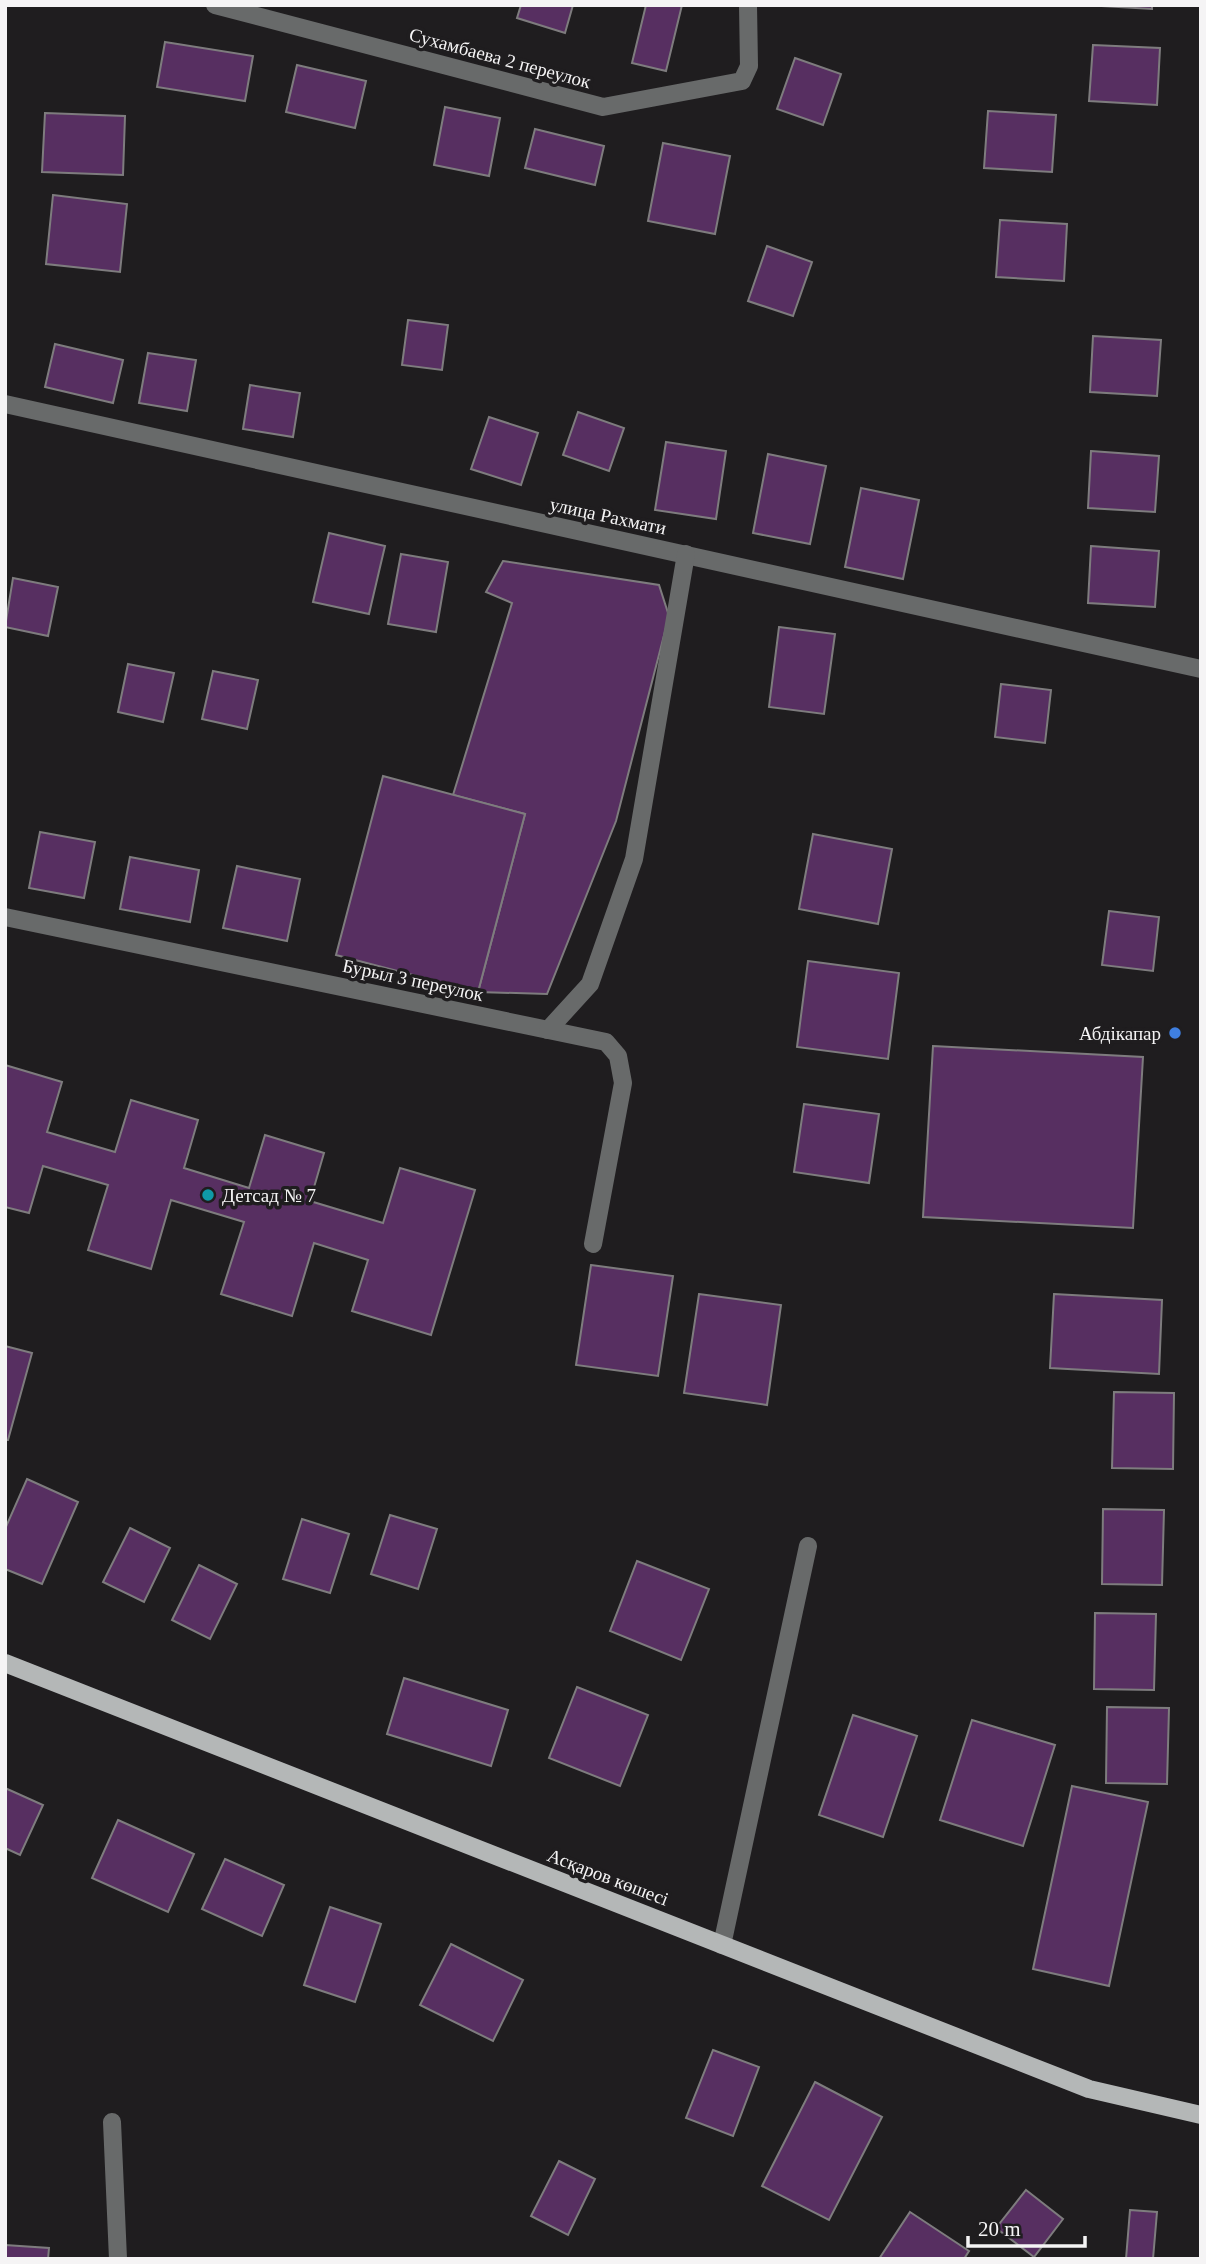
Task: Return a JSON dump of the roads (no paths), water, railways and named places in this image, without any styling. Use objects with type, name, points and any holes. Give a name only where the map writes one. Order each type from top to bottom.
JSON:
[{"type":"main road","name":"Асқаров көшесі","points":[[5,1663],[1089,2089],[1201,2115]]},
{"type":"street","name":"Сухамбаева 2 переулок","points":[[215,5],[603,107],[742,81],[749,66],[748,5]]},
{"type":"street","name":"улица Рахмати","points":[[5,404],[1201,669]]},
{"type":"street","points":[[548,1030],[590,984],[634,859],[686,554]]},
{"type":"street","name":"Бурыл 3 переулок","points":[[5,916],[606,1042],[618,1056],[623,1083],[593,1244]]},
{"type":"street","points":[[722,1944],[808,1546]]},
{"type":"street","points":[[112,2122],[118,2259]]},
{"type":"place","name":"Абдiкапар","points":[[1175,1033]]},
{"type":"place","name":"Детсад № 7","points":[[208,1195]]}]
